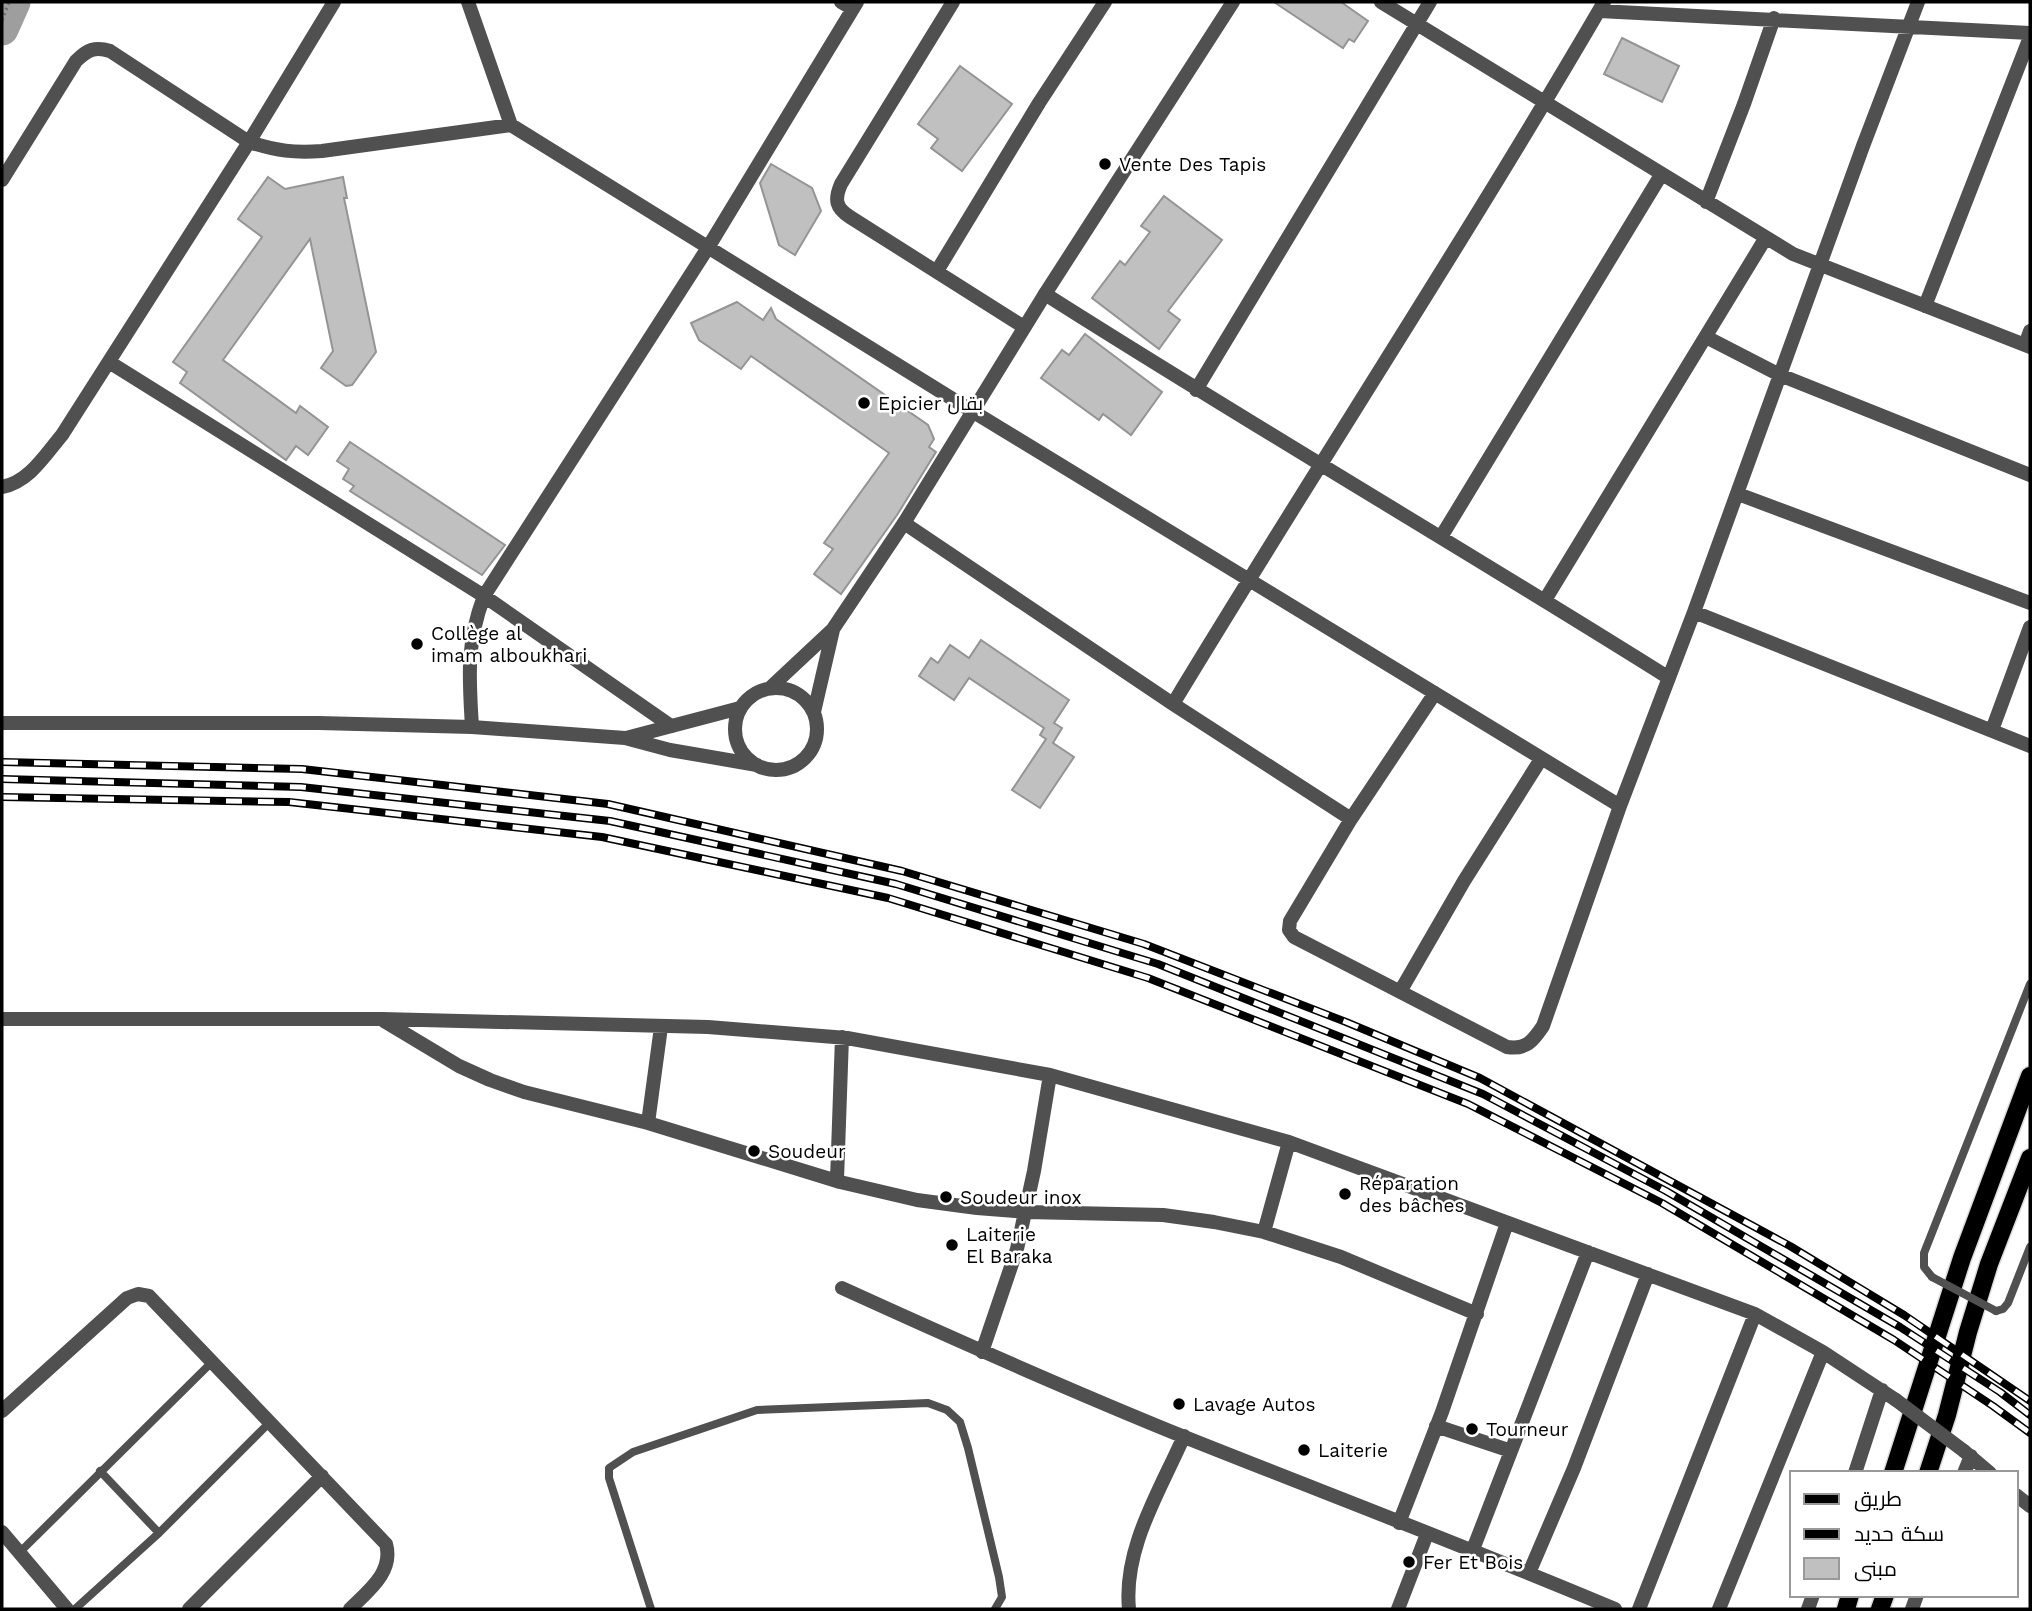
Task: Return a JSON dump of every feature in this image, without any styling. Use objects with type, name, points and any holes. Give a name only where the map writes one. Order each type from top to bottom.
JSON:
[{"type":"main road","points":[[1894,1471],[1962,1258],[2030,1076]]},
{"type":"main road","points":[[1929,1471],[1989,1264],[2030,1158]]},
{"type":"street","points":[[2,487],[19,480],[38,464],[62,435],[249,142],[334,2]]},
{"type":"street","points":[[468,2],[511,125]]},
{"type":"street","points":[[953,2],[841,184],[836,199],[837,206],[1024,327]]},
{"type":"street","points":[[937,271],[1105,2]]},
{"type":"street","points":[[757,765],[743,754],[735,737],[735,723],[740,708],[751,696],[771,687],[834,629],[904,523],[1024,327],[1233,2]]},
{"type":"street","points":[[1381,2],[1765,239],[1821,266],[1925,306],[2028,341]]},
{"type":"street","points":[[1196,390],[1430,2]]},
{"type":"street","points":[[1436,693],[1351,819],[1290,922],[1289,930],[1294,937],[1507,1047],[1518,1049],[1527,1045],[1543,1026],[1620,806],[1738,494],[1863,146],[1918,2]]},
{"type":"street","points":[[472,727],[470,646],[484,596],[709,246],[850,4]]},
{"type":"street","points":[[1173,704],[1545,103],[1601,6],[2030,35],[1925,306]]},
{"type":"street","points":[[1706,202],[1774,18]]},
{"type":"street","points":[[2,180],[76,61],[84,53],[99,47],[110,51],[249,142],[292,153],[511,125],[972,411],[1620,806]]},
{"type":"street","points":[[1441,537],[1661,175]]},
{"type":"street","points":[[1545,600],[1765,239]]},
{"type":"street","points":[[1045,294],[1196,390],[1545,600],[1669,678]]},
{"type":"street","points":[[1706,337],[1780,375],[2030,475]]},
{"type":"street","points":[[109,362],[484,596],[671,726]]},
{"type":"street","points":[[1738,494],[2030,603]]},
{"type":"street","points":[[904,523],[1173,704],[1351,819]]},
{"type":"street","points":[[1694,612],[2030,746]]},
{"type":"street","points":[[1992,730],[2030,626]]},
{"type":"street","points":[[2,723],[319,723],[472,727],[625,738],[766,769],[784,769],[805,759],[813,748],[817,735],[814,712],[834,629]]},
{"type":"street","points":[[771,687],[792,690],[806,700],[814,712]]},
{"type":"street","points":[[625,738],[740,708]]},
{"type":"street","points":[[1401,990],[1464,881],[1541,759]]},
{"type":"street","points":[[2,1019],[382,1019],[708,1027],[842,1037],[1050,1075],[1289,1142],[1755,1314],[1823,1352],[1882,1390],[1988,1471]]},
{"type":"street","points":[[382,1019],[448,1060],[490,1080],[524,1092],[648,1123],[837,1180],[917,1200],[1026,1212],[1163,1215],[1264,1232],[1341,1256],[1477,1314]]},
{"type":"street","points":[[648,1123],[661,1027]]},
{"type":"street","points":[[837,1180],[842,1037]]},
{"type":"street","points":[[982,1352],[1009,1277],[1026,1212],[1050,1075]]},
{"type":"street","points":[[1264,1232],[1289,1142]]},
{"type":"street","points":[[1399,1522],[1477,1314],[1507,1223]]},
{"type":"street","points":[[1472,1552],[1588,1252]]},
{"type":"street","points":[[1530,1573],[1574,1468],[1648,1274]]},
{"type":"street","points":[[842,1288],[982,1352],[1184,1436],[1615,1609]]},
{"type":"street","points":[[2,1411],[127,1298],[138,1294],[149,1296],[386,1544],[389,1555],[386,1567],[378,1581],[350,1609]]},
{"type":"street","points":[[1639,1609],[1755,1314]]},
{"type":"street","points":[[1719,1609],[1823,1352]]},
{"type":"street","points":[[1856,1471],[1882,1390]]},
{"type":"street","points":[[1436,1426],[1511,1451]]},
{"type":"street","points":[[1129,1609],[1131,1563],[1137,1541],[1184,1436]]},
{"type":"street","points":[[1964,1471],[1967,1453]]},
{"type":"street","points":[[189,1609],[322,1476]]},
{"type":"street","points":[[2,1532],[67,1609]]},
{"type":"street","points":[[1398,1609],[1427,1534]]},
{"type":"lane","points":[[2030,984],[1924,1253],[1924,1267],[1932,1277],[1996,1311],[2003,1309],[2008,1303],[2030,1247]]},
{"type":"lane","points":[[20,1552],[212,1362]]},
{"type":"lane","points":[[651,1609],[609,1478],[609,1468],[617,1461],[633,1452],[757,1410],[928,1403],[947,1410],[960,1422],[999,1577],[1002,1597],[995,1609]]},
{"type":"lane","points":[[75,1609],[159,1533],[270,1422]]},
{"type":"lane","points":[[100,1471],[159,1533]]},
{"type":"path","points":[[2,20],[9,2]]},
{"type":"building","points":[[1274,2],[1341,2],[1368,21],[1354,42],[1349,39],[1343,48]]},
{"type":"building","points":[[1622,38],[1679,66],[1662,102],[1604,74]]},
{"type":"building","points":[[960,66],[1012,104],[962,171],[931,148],[938,139],[918,124]]},
{"type":"building","points":[[771,164],[812,188],[821,211],[795,255],[779,245],[760,183]]},
{"type":"building","points":[[268,177],[285,189],[343,177],[347,198],[344,198],[376,352],[352,385],[346,386],[321,368],[333,351],[310,239],[223,360],[296,413],[300,406],[328,427],[308,455],[296,446],[286,460],[180,383],[187,372],[173,362],[262,237],[238,219]]},
{"type":"building","points":[[1164,196],[1222,240],[1168,311],[1180,320],[1159,349],[1092,298],[1120,261],[1125,265],[1150,232],[1141,226]]},
{"type":"building","points":[[737,302],[763,320],[771,308],[776,319],[928,425],[934,439],[929,447],[936,452],[897,515],[841,594],[814,574],[833,549],[824,543],[889,453],[751,356],[741,369],[699,340],[691,323]]},
{"type":"building","points":[[1085,334],[1162,392],[1131,435],[1103,414],[1099,420],[1041,378],[1062,350],[1069,355]]},
{"type":"building","points":[[350,442],[505,545],[482,575],[350,491],[354,486],[343,479],[349,469],[337,461]]},
{"type":"building","points":[[981,640],[1069,700],[1054,723],[1062,728],[1053,743],[1074,757],[1040,808],[1012,790],[1046,739],[1040,735],[1044,728],[969,678],[954,700],[919,676],[931,658],[938,663],[950,645],[969,658]]},
{"type":"waterway","points":[[2,29],[14,2]]},
{"type":"railway","points":[[2,762],[302,769],[608,804],[902,871],[1144,944],[1346,1022],[1480,1078],[1790,1246],[1904,1315],[2030,1401]]},
{"type":"railway","points":[[2,779],[301,787],[610,821],[896,884],[1158,964],[1483,1094],[1666,1191],[1900,1327],[2000,1392],[2030,1415]]},
{"type":"railway","points":[[2,797],[289,802],[602,837],[888,898],[1148,978],[1468,1104],[1662,1203],[1894,1340],[2030,1433]]},
{"type":"place","name":"Vente Des Tapis","points":[[1105,164]]},
{"type":"place","name":"Epicier بقال","points":[[864,403]]},
{"type":"place","name":"Collège al imam alboukhari","points":[[417,644]]},
{"type":"place","name":"Soudeur","points":[[754,1151]]},
{"type":"place","name":"Réparation des bâches","points":[[1345,1194]]},
{"type":"place","name":"Soudeur inox","points":[[946,1197]]},
{"type":"place","name":"Laiterie El Baraka","points":[[952,1245]]},
{"type":"place","name":"Lavage Autos","points":[[1179,1404]]},
{"type":"place","name":"Tourneur","points":[[1472,1429]]},
{"type":"place","name":"Laiterie","points":[[1304,1450]]},
{"type":"place","name":"Fer Et Bois","points":[[1409,1562]]}]
